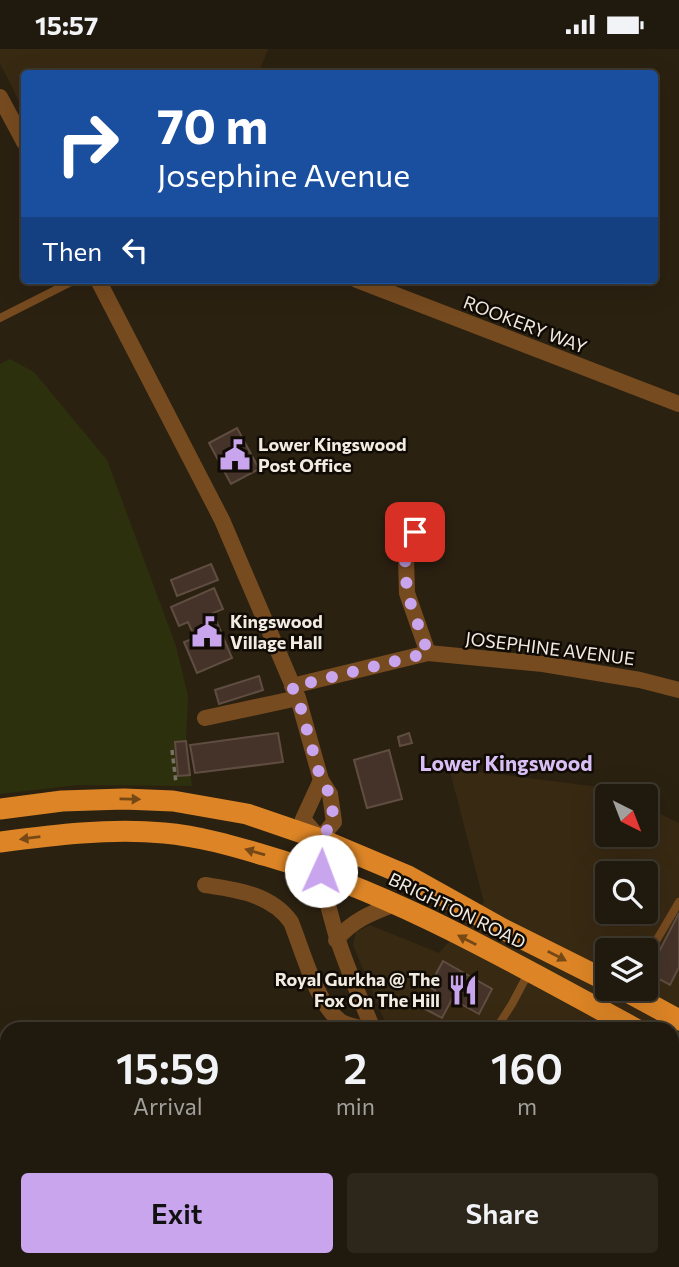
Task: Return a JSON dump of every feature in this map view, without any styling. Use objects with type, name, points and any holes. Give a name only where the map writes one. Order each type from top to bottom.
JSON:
[{"type":"highway","name":"BRIGHTON ROAD","points":[[0,809],[62,801],[124,799],[173,801],[247,814],[320,839],[408,876],[501,928],[595,974]]},
{"type":"highway","name":"BRIGHTON ROAD","points":[[0,842],[64,834],[121,831],[165,833],[218,841],[321,871],[395,904],[623,1022]]},
{"type":"highway","name":"BRIGHTON ROAD","points":[[649,1001],[675,1014]]},
{"type":"street","points":[[0,97],[21,136]]},
{"type":"street","points":[[100,284],[222,520],[295,692],[321,780],[330,794],[334,821],[320,839]]},
{"type":"street","name":"ROOKERY WAY","points":[[367,284],[679,404]]},
{"type":"street","points":[[415,532],[405,558],[407,593],[428,653]]},
{"type":"street","name":"JOSEPHINE AVENUE","points":[[205,717],[428,653],[543,664],[640,680],[679,690]]},
{"type":"street","points":[[321,780],[303,819],[320,839],[321,871],[336,940],[370,1022]]},
{"type":"street","points":[[205,885],[240,891],[272,902],[284,911],[321,997],[330,1012],[341,1022]]},
{"type":"street","points":[[336,940],[352,923],[365,915],[395,904]]},
{"type":"lane","points":[[0,318],[67,284]]},
{"type":"lane","points":[[658,938],[679,902]]},
{"type":"lane","points":[[500,1022],[529,972]]},
{"type":"path","points":[[172,750],[176,785],[173,801]]},
{"type":"shaded area","points":[[0,49],[268,49],[260,70],[21,70],[21,105],[0,63]]},
{"type":"shaded area","points":[[449,768],[595,786],[595,847],[658,847],[658,813],[679,823],[679,1022],[385,1022],[353,945],[356,932],[370,925],[439,953],[484,902]]},
{"type":"green space","points":[[10,359],[34,372],[107,460],[176,646],[188,696],[186,741],[192,786],[78,785],[0,794],[0,364]]},
{"type":"building","points":[[237,428],[259,469],[231,484],[209,443]]},
{"type":"building","points":[[211,564],[218,580],[177,596],[171,580]]},
{"type":"building","name":"Kingswood Village Hall","points":[[214,588],[223,609],[213,613],[232,658],[197,673],[184,642],[195,638],[188,622],[179,626],[171,607]]},
{"type":"building","points":[[259,676],[263,690],[219,704],[215,690]]},
{"type":"building","points":[[278,733],[283,762],[195,773],[190,745]]},
{"type":"building","points":[[409,733],[412,743],[400,746],[398,737]]},
{"type":"building","points":[[186,741],[190,775],[178,776],[175,742]]},
{"type":"building","points":[[389,750],[402,799],[367,808],[354,760]]},
{"type":"building","points":[[679,913],[679,967],[670,985],[658,978],[658,954]]},
{"type":"building","name":"Royal Gurkha @ The Fox On The Hill","points":[[443,961],[492,989],[479,1014],[452,999],[442,1018],[425,1009],[435,990],[429,987]]},
{"type":"place","name":"Lower Kingswood Post Office","points":[[235,455]]},
{"type":"place","name":"Kingswood Village Hall","points":[[207,632]]},
{"type":"place","name":"Royal Gurkha @ The Fox On The Hill","points":[[463,990]]},
{"type":"district","name":"Lower Kingswood","points":[[506,764]]},
{"type":"route","points":[[321,871],[320,839],[334,821],[330,794],[321,780],[298,698],[292,687],[428,653],[407,593],[405,558],[415,532]]}]
